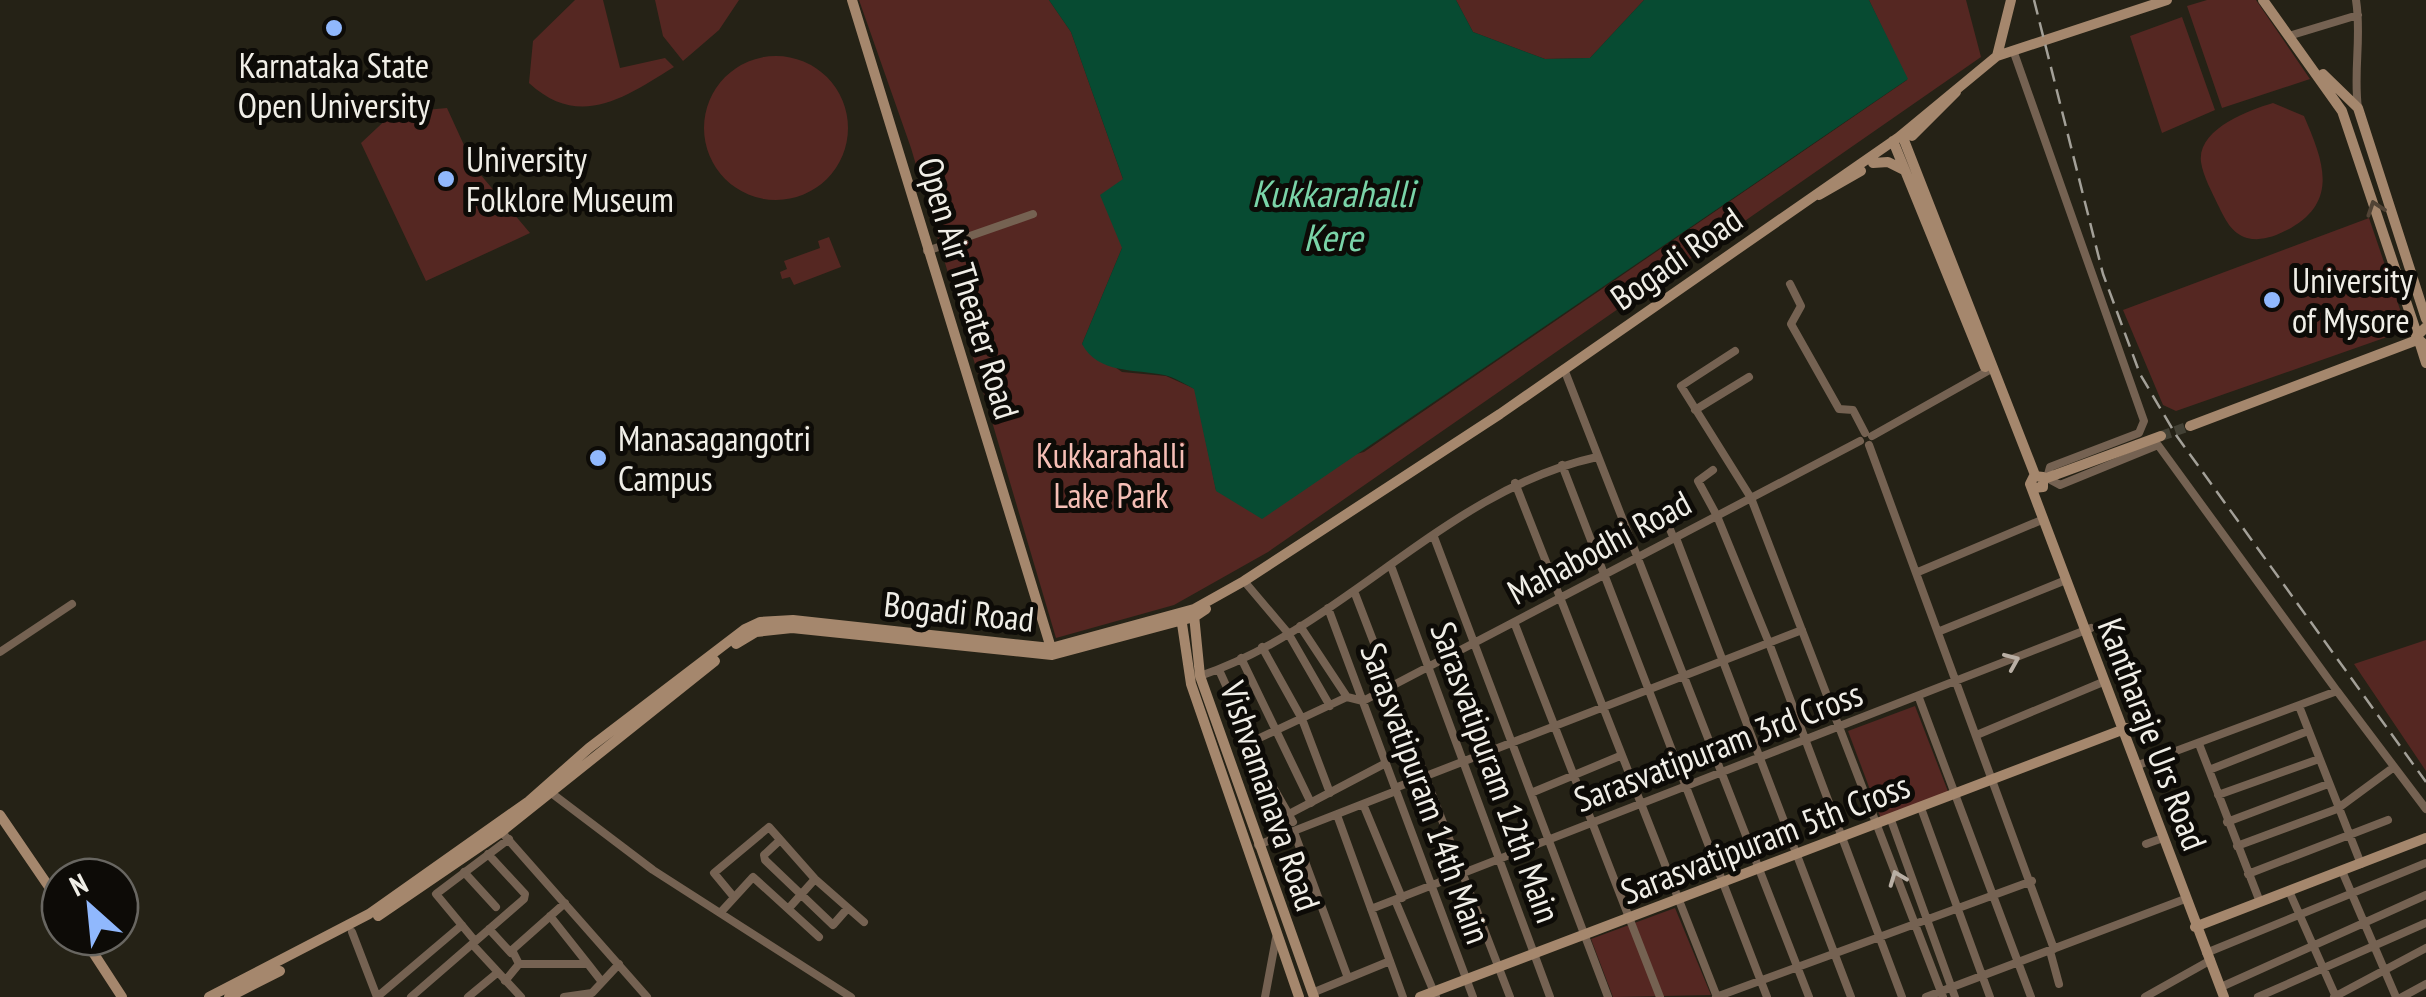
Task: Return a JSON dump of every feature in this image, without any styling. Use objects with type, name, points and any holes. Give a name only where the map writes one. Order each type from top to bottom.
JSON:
[{"type":"street","name":"Open Air Theater Road","points":[[852,0],[1051,648]]},
{"type":"street","points":[[1997,56],[2011,0]]},
{"type":"street","points":[[1997,56],[2167,0]]},
{"type":"street","points":[[2266,0],[2314,65],[2358,108]]},
{"type":"street","points":[[2266,0],[2342,110],[2426,362]]},
{"type":"street","points":[[2356,0],[2360,37],[2353,72],[2358,108],[2426,319]]},
{"type":"street","points":[[2292,34],[2358,15]]},
{"type":"street","points":[[2013,50],[2090,278],[2144,420],[2138,433],[2050,468],[2038,481]]},
{"type":"street","name":"Bogadi Road","points":[[1812,198],[1874,162],[1997,56]]},
{"type":"street","name":"Bogadi Road","points":[[209,997],[358,922],[502,832],[641,713],[760,622],[792,620],[1051,648],[1194,613],[1245,583],[1915,132],[1957,91]]},
{"type":"street","points":[[1914,164],[1915,132]]},
{"type":"street","name":"Kantharaje Urs Road","points":[[1899,141],[1914,164],[1948,264]]},
{"type":"street","name":"Kantharaje Urs Road","points":[[1899,141],[1913,184],[2038,481],[2104,682],[2140,764],[2225,992]]},
{"type":"street","points":[[1874,162],[1895,164],[1913,184]]},
{"type":"street","points":[[927,251],[1032,214]]},
{"type":"street","points":[[1790,284],[1801,306],[1791,324],[1839,409],[1853,410],[1918,572],[2032,881],[2059,984]]},
{"type":"street","points":[[2190,426],[2421,338]]},
{"type":"street","points":[[1735,351],[1681,386],[1751,498],[1942,994]]},
{"type":"street","points":[[1564,369],[1809,997]]},
{"type":"street","name":"Mahabodhi Road","points":[[1363,702],[1990,370]]},
{"type":"street","points":[[1695,410],[1749,377]]},
{"type":"street","points":[[2038,481],[2161,436]]},
{"type":"street","points":[[2038,481],[2060,485],[2158,445],[2426,809]]},
{"type":"street","points":[[1200,676],[1219,670],[1300,626],[1515,483],[1562,465],[1596,458]]},
{"type":"street","points":[[1562,465],[1768,997]]},
{"type":"street","points":[[1713,470],[1698,480],[1718,516],[1807,741],[1902,997]]},
{"type":"street","name":"Kantharaje Urs Road","points":[[2038,481],[2044,519],[2198,926]]},
{"type":"street","points":[[1515,483],[1716,997],[2032,881]]},
{"type":"street","points":[[1662,510],[1724,660],[1851,997]]},
{"type":"street","points":[[1918,572],[2044,519]]},
{"type":"street","points":[[1434,538],[1608,997]]},
{"type":"street","name":"Sarasvatipuram 12th Main","points":[[1391,566],[1550,997]]},
{"type":"street","points":[[1940,631],[2066,580]]},
{"type":"street","points":[[1245,583],[1288,633],[1330,706]]},
{"type":"street","points":[[1354,590],[1510,997]]},
{"type":"street","points":[[0,652],[72,604]]},
{"type":"street","name":"Sarasvatipuram 14th Main","points":[[1328,608],[1473,997]]},
{"type":"street","name":"Vishvamanava Road","points":[[1194,613],[1200,676],[1313,995]]},
{"type":"street","points":[[641,713],[756,632],[792,628],[1052,655],[1181,615]]},
{"type":"street","name":"Vishvamanava Road","points":[[1181,615],[1191,684],[1298,997]]},
{"type":"street","points":[[1514,622],[1660,997]]},
{"type":"street","points":[[1300,626],[1346,697],[1363,702]]},
{"type":"street","name":"Sarasvatipuram 3rd Cross","points":[[1371,909],[1920,698],[2087,629]]},
{"type":"street","points":[[1292,823],[1337,815],[1425,776],[1802,630]]},
{"type":"street","points":[[1262,647],[1302,720],[1330,793]]},
{"type":"street","points":[[1241,658],[1311,803]]},
{"type":"street","points":[[1219,670],[1292,823],[1348,978]]},
{"type":"street","points":[[1979,734],[2104,682]]},
{"type":"street","points":[[2140,764],[2338,692]]},
{"type":"street","points":[[1251,742],[1346,697]]},
{"type":"street","points":[[1920,698],[2031,997]]},
{"type":"street","points":[[2299,706],[2361,864]]},
{"type":"street","name":"Bogadi Road","points":[[229,997],[251,992],[352,932],[502,832],[624,732],[641,713]]},
{"type":"street","name":"Sarasvatipuram 5th Cross","points":[[1420,997],[2124,729]]},
{"type":"street","points":[[2208,770],[2308,731]]},
{"type":"street","points":[[2199,744],[2260,902]]},
{"type":"street","points":[[1531,793],[1620,756]]},
{"type":"street","points":[[2218,795],[2318,759]]},
{"type":"street","points":[[1258,845],[1292,823],[1311,803],[1386,763]]},
{"type":"street","points":[[2236,846],[2337,809],[2394,767]]},
{"type":"street","points":[[2228,822],[2328,784]]},
{"type":"street","points":[[550,792],[602,835],[851,997]]},
{"type":"street","points":[[1362,804],[1434,994]]},
{"type":"street","points":[[1921,808],[1990,997]]},
{"type":"street","points":[[0,815],[40,874]]},
{"type":"street","points":[[1337,815],[1403,997]]},
{"type":"street","points":[[1892,820],[1953,992]]},
{"type":"street","points":[[2248,874],[2388,820]]},
{"type":"street","points":[[734,896],[714,873],[769,827],[816,879],[864,922]]},
{"type":"street","points":[[516,996],[436,894],[488,854],[502,832],[647,997]]},
{"type":"street","points":[[2146,844],[2163,838]]},
{"type":"street","points":[[2198,926],[2426,838]]},
{"type":"street","points":[[780,842],[764,857],[800,895],[834,924],[847,909]]},
{"type":"street","points":[[411,997],[526,896],[488,854]]},
{"type":"street","points":[[2152,995],[2210,956],[2426,863]]},
{"type":"street","points":[[2342,871],[2382,974],[2399,997],[2426,984]]},
{"type":"street","points":[[464,872],[496,907]]},
{"type":"street","points":[[721,912],[753,877],[819,936]]},
{"type":"street","points":[[789,908],[816,879]]},
{"type":"street","points":[[2289,892],[2335,997],[2426,948]]},
{"type":"street","points":[[2225,992],[2250,975],[2426,896]]},
{"type":"street","points":[[1926,997],[1953,992],[1982,975],[2185,900]]},
{"type":"street","points":[[511,953],[564,903]]},
{"type":"street","points":[[550,916],[602,982]]},
{"type":"street","points":[[2250,975],[2261,996],[2426,924]]},
{"type":"street","points":[[352,932],[377,997],[462,926]]},
{"type":"street","points":[[488,929],[519,964]]},
{"type":"street","points":[[1265,997],[1276,932]]},
{"type":"street","points":[[96,957],[122,997]]},
{"type":"street","points":[[1313,995],[1390,961]]},
{"type":"street","points":[[519,964],[588,964]]},
{"type":"street","points":[[505,981],[519,964]]},
{"type":"street","points":[[564,997],[594,995],[619,964]]},
{"type":"street","points":[[468,997],[498,973]]},
{"type":"green space","points":[[575,0],[603,0],[620,68],[665,58],[674,67],[638,89],[602,104],[566,105],[548,97],[529,83],[533,41]]},
{"type":"green space","points":[[655,0],[739,0],[719,30],[683,61],[663,36]]},
{"type":"green space","name":"Kukkarahalli Lake Park","points":[[859,0],[1049,0],[1071,32],[1123,179],[1122,248],[1082,344],[1122,372],[1166,376],[1195,389],[1216,490],[1364,452],[1907,80],[1869,0],[1966,0],[1981,57],[1268,552],[1174,605],[1056,638],[911,148]]},
{"type":"green space","points":[[1456,0],[1644,0],[1590,58],[1545,59],[1473,32]]},
{"type":"green space","points":[[2207,0],[2256,0],[2310,79],[2222,108],[2187,6]]},
{"type":"green space","points":[[2182,17],[2215,110],[2162,133],[2130,36]]},
{"type":"green space","points":[[776,56],[803,62],[827,77],[842,101],[848,128],[842,155],[827,179],[803,194],[776,200],[749,194],[725,179],[710,155],[704,128],[710,101],[725,77],[749,62]]},
{"type":"green space","points":[[2273,103],[2304,116],[2321,163],[2321,191],[2316,205],[2291,228],[2265,238],[2247,238],[2226,220],[2204,173],[2202,150],[2226,123]]},
{"type":"green space","points":[[447,108],[474,167],[530,233],[426,281],[361,143],[393,113]]},
{"type":"green space","points":[[2369,218],[2407,330],[2176,411],[2163,405],[2123,310]]},
{"type":"green space","points":[[829,237],[841,267],[794,285],[790,277],[782,279],[780,272],[787,269],[784,261],[820,248],[818,241]]},
{"type":"green space","points":[[2426,640],[2426,771],[2354,664]]},
{"type":"green space","points":[[1915,706],[1949,794],[1881,819],[1848,731]]},
{"type":"green space","points":[[1675,908],[1711,995],[1613,997],[1591,939]]},
{"type":"water","name":"Kukkarahalli Kere","points":[[1049,0],[1456,0],[1473,32],[1545,59],[1590,58],[1644,0],[1869,0],[1908,79],[1262,519],[1216,491],[1194,389],[1168,376],[1097,361],[1082,344],[1122,248],[1100,195],[1123,179],[1071,32]]},
{"type":"tunnel","points":[[2161,436],[2190,426]]},
{"type":"railway","points":[[2034,0],[2103,274],[2140,374],[2176,435],[2426,782]]},
{"type":"place","name":"Karnataka State Open University","points":[[334,28]]},
{"type":"place","name":"University Folklore Museum","points":[[446,179]]},
{"type":"place","name":"University of Mysore","points":[[2272,300]]},
{"type":"place","name":"Manasagangotri Campus","points":[[598,458]]}]
